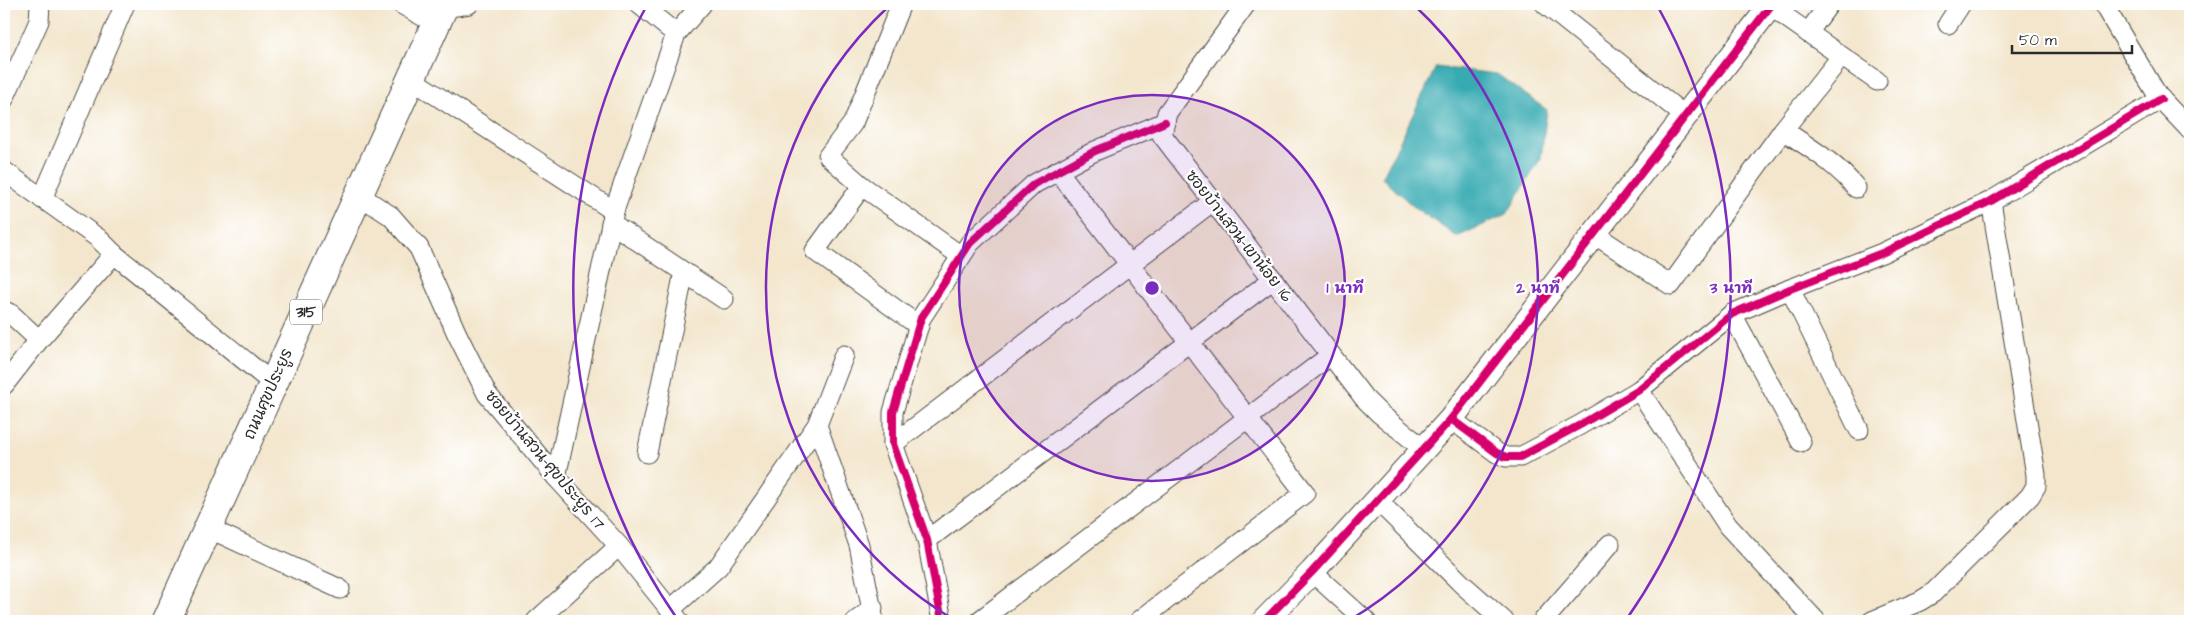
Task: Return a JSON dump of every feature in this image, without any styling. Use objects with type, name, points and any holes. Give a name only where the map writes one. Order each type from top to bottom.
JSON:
[{"type":"main road","name":"ถนนศุขประยูร","points":[[166,621],[411,79],[427,7]]},
{"type":"main road","name":"ถนนศุขประยูร","points":[[154,621],[265,376],[427,7]]},
{"type":"street","points":[[4,100],[39,21],[40,4]]},
{"type":"street","points":[[42,199],[125,4]]},
{"type":"street","points":[[427,7],[469,4]]},
{"type":"street","points":[[639,4],[676,34]]},
{"type":"street","points":[[556,477],[612,217],[676,34],[702,4]]},
{"type":"street","points":[[901,4],[853,123],[828,156],[862,186],[961,256]]},
{"type":"street","points":[[942,621],[927,540],[893,444],[893,412],[921,318],[970,243],[1034,184],[1095,150],[1165,122],[1167,113],[1246,4]]},
{"type":"street","points":[[1545,4],[1685,116]]},
{"type":"street","points":[[1808,33],[1829,4]]},
{"type":"street","points":[[1948,24],[1961,4]]},
{"type":"street","points":[[2103,4],[2161,99],[2190,130]]},
{"type":"street","points":[[1264,621],[1378,501],[1451,419],[1771,5],[1877,81]]},
{"type":"street","points":[[1594,234],[1671,285],[1783,130],[1841,57]]},
{"type":"street","points":[[411,79],[612,217],[684,272],[724,299]]},
{"type":"street","points":[[1451,419],[1497,453],[1506,457],[1520,456],[1580,425],[1639,390],[1732,314],[1882,253],[1991,201],[2161,99]]},
{"type":"street","name":"ซอยบ้านสวน-เขาน้อย 16","points":[[1165,122],[1162,135],[1364,398],[1379,413],[1425,450]]},
{"type":"street","points":[[1783,130],[1832,163],[1844,173],[1856,188]]},
{"type":"street","points":[[4,171],[98,238],[114,254],[265,376]]},
{"type":"street","points":[[1058,171],[1305,493],[1139,621]]},
{"type":"street","points":[[862,186],[815,251],[919,326]]},
{"type":"street","name":"ซอยบ้านสวน-ศุขประยูร 17","points":[[359,195],[391,216],[419,248],[457,334],[487,394],[556,477],[619,546],[674,616]]},
{"type":"street","points":[[1872,621],[1920,601],[1933,593],[2030,496],[2036,486],[2036,475],[1991,201]]},
{"type":"street","points":[[893,444],[1212,202]]},
{"type":"street","points":[[4,385],[39,340],[114,254]]},
{"type":"street","points":[[647,453],[684,272]]},
{"type":"street","points":[[927,540],[1272,280]]},
{"type":"street","points":[[1790,289],[1859,430]]},
{"type":"street","points":[[4,311],[11,314],[39,340]]},
{"type":"street","points":[[1732,314],[1801,442]]},
{"type":"street","points":[[674,616],[718,567],[817,424],[844,355]]},
{"type":"street","points":[[979,621],[1003,614],[1247,418],[1331,355]]},
{"type":"street","points":[[1639,390],[1728,526],[1816,621]]},
{"type":"street","points":[[817,424],[859,545],[874,615],[856,621]]},
{"type":"street","points":[[1378,501],[1462,584],[1504,621]]},
{"type":"street","points":[[208,528],[340,589]]},
{"type":"street","points":[[1543,621],[1610,544]]},
{"type":"street","points":[[536,621],[619,546]]},
{"type":"street","points":[[1312,572],[1366,621]]},
{"type":"water","points":[[1436,67],[1497,74],[1547,110],[1541,158],[1507,214],[1457,237],[1414,207],[1382,178]]},
{"type":"cycle path","points":[[1264,621],[1312,572],[1451,419],[1772,4]]},
{"type":"cycle path","points":[[1451,419],[1497,453],[1506,457],[1520,457],[1580,425],[1639,390],[1732,314],[1882,253],[1991,201],[2161,99]]},
{"type":"cycle path","points":[[942,621],[927,540],[893,444],[893,412],[921,318],[970,243],[1034,184],[1095,151],[1165,122]]}]
